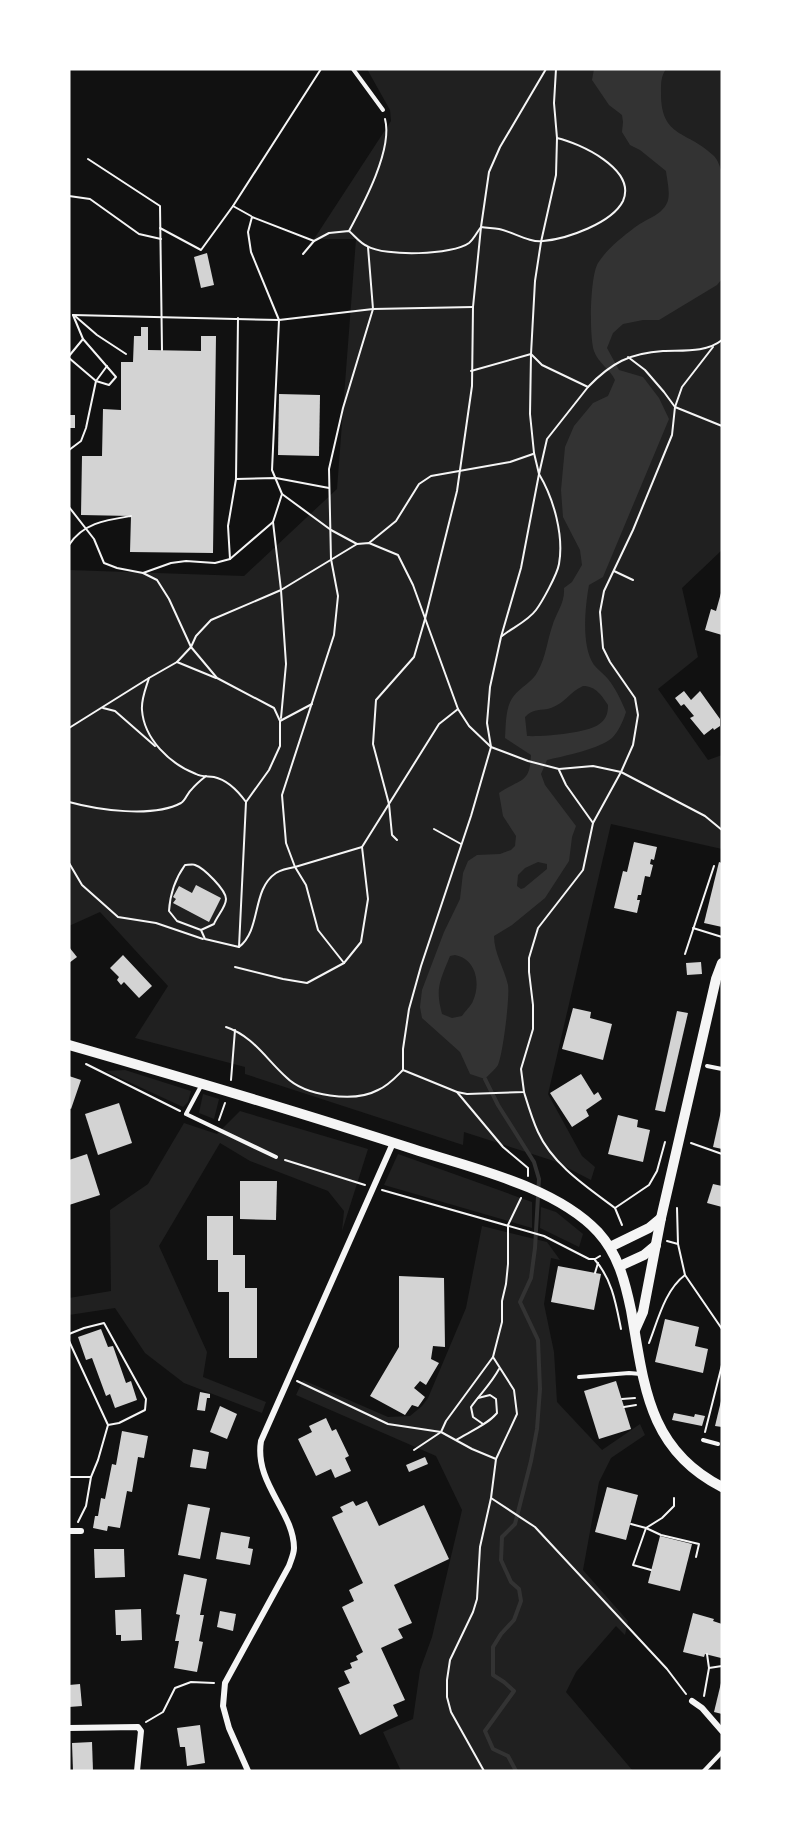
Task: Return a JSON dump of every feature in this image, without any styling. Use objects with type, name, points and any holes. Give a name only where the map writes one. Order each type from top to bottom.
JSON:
[{"type":"main road","points":[[634,1330],[643,1312],[660,1243],[661,1218],[716,979],[722,963]]},
{"type":"main road","points":[[69,1045],[202,1083],[393,1143],[515,1183],[571,1209],[597,1231],[610,1247],[620,1266],[641,1375],[654,1418],[668,1442],[694,1470],[722,1487]]},
{"type":"main road","points":[[610,1247],[649,1228],[661,1218]]},
{"type":"main road","points":[[620,1266],[644,1255],[660,1243]]},
{"type":"street","points":[[248,1771],[229,1728],[223,1706],[225,1683],[289,1566],[294,1550],[292,1535],[263,1472],[261,1441],[393,1143]]},
{"type":"street","points":[[692,1701],[702,1708],[722,1731]]},
{"type":"street","points":[[69,1728],[138,1727],[141,1731],[137,1771]]},
{"type":"lane","points":[[353,69],[383,110]]},
{"type":"lane","points":[[707,1066],[722,1069]]},
{"type":"lane","points":[[202,1083],[186,1114],[276,1157]]},
{"type":"lane","points":[[579,1377],[629,1373],[641,1375]]},
{"type":"lane","points":[[702,1440],[718,1444]]},
{"type":"lane","points":[[704,1771],[722,1752]]},
{"type":"path","points":[[160,228],[201,250],[233,206],[321,69]]},
{"type":"path","points":[[397,840],[392,835],[389,804],[373,744],[376,700],[414,657],[457,491],[472,386],[474,307],[481,227],[489,172],[500,147],[546,69]]},
{"type":"path","points":[[501,637],[535,612],[559,568],[558,527],[547,488],[539,474],[534,453],[530,414],[535,281],[556,175],[557,138],[554,103],[556,69]]},
{"type":"path","points":[[349,231],[386,148],[388,130],[383,110]]},
{"type":"path","points":[[481,227],[498,229],[541,242],[596,226],[607,219],[623,200],[624,189],[619,172],[588,148],[557,138]]},
{"type":"path","points":[[88,159],[160,206],[162,350]]},
{"type":"path","points":[[69,196],[90,199],[138,234],[161,239]]},
{"type":"path","points":[[233,206],[252,217],[314,241]]},
{"type":"path","points":[[252,217],[248,232],[251,252],[279,320],[272,470],[282,494],[331,530],[357,544]]},
{"type":"path","points":[[303,255],[314,241],[329,233],[349,231],[368,247],[413,254],[454,248],[469,243],[481,227]]},
{"type":"path","points":[[344,963],[318,930],[306,885],[295,867],[286,843],[282,795],[334,634],[338,596],[331,559],[329,470],[343,408],[373,309],[368,247]]},
{"type":"path","points":[[73,315],[279,320],[373,309],[474,307]]},
{"type":"path","points":[[73,315],[83,339],[116,377],[109,385],[96,381],[69,357],[83,339]]},
{"type":"path","points":[[73,315],[126,354]]},
{"type":"path","points":[[230,559],[228,526],[236,479],[238,318]]},
{"type":"path","points":[[622,1225],[615,1208],[568,1171],[548,1149],[539,1134],[524,1092],[521,1069],[533,1029],[529,958],[538,928],[583,870],[593,823],[633,745],[638,715],[635,698],[603,648],[600,612],[604,591],[633,530],[672,435],[675,407],[682,387],[713,347],[722,340]]},
{"type":"path","points":[[403,1070],[403,1049],[409,1009],[490,747],[487,723],[490,687],[501,637],[521,568],[547,439],[588,387],[602,372],[619,361],[660,351],[713,347]]},
{"type":"path","points":[[471,371],[531,354]]},
{"type":"path","points":[[531,354],[542,365],[588,387]]},
{"type":"path","points":[[628,357],[645,370],[675,407],[722,426]]},
{"type":"path","points":[[69,450],[81,441],[96,381],[107,366]]},
{"type":"path","points":[[369,543],[396,521],[418,484],[431,476],[510,462],[534,453]]},
{"type":"path","points":[[236,479],[276,478],[329,489]]},
{"type":"path","points":[[239,947],[246,802],[269,770],[280,746],[280,721],[286,664],[273,522],[282,494]]},
{"type":"path","points":[[69,507],[94,539],[104,564],[143,573],[157,580],[169,599],[191,647],[217,678]]},
{"type":"path","points":[[69,545],[84,527],[130,516]]},
{"type":"path","points":[[143,573],[171,563],[186,561],[215,563],[230,559],[273,522]]},
{"type":"path","points":[[69,728],[177,662],[211,620],[281,590],[357,544],[369,543],[398,555],[413,585],[458,709],[469,726],[490,747],[550,768],[593,766],[621,772],[705,816],[722,830]]},
{"type":"path","points":[[614,571],[633,580]]},
{"type":"path","points":[[177,662],[217,678],[274,708],[280,721]]},
{"type":"path","points":[[148,678],[142,708],[144,726],[158,748]]},
{"type":"path","points":[[280,721],[312,704]]},
{"type":"path","points":[[103,708],[115,711],[158,748],[187,769],[197,775],[218,778],[236,789],[246,802]]},
{"type":"path","points":[[235,967],[283,980],[306,983],[344,963],[361,942],[368,899],[362,847],[439,724],[458,709]]},
{"type":"path","points":[[559,769],[566,785],[593,823]]},
{"type":"path","points":[[69,802],[89,808],[150,811],[170,808],[184,802],[190,790],[206,776]]},
{"type":"path","points":[[434,829],[461,844]]},
{"type":"path","points":[[239,947],[248,940],[261,892],[276,873],[362,847]]},
{"type":"path","points":[[69,863],[82,885],[118,917],[156,923],[204,939],[239,947]]},
{"type":"path","points":[[194,864],[201,869],[223,889],[226,896],[225,904],[214,924],[201,930],[177,921],[168,911],[170,897],[178,875],[185,865],[194,864]]},
{"type":"path","points":[[685,954],[714,866]]},
{"type":"path","points":[[693,928],[722,937]]},
{"type":"path","points":[[201,930],[204,939]]},
{"type":"path","points":[[226,1027],[254,1042],[287,1079],[303,1088],[325,1095],[347,1097],[377,1091],[403,1070]]},
{"type":"path","points":[[83,1062],[186,1114]]},
{"type":"path","points":[[403,1070],[457,1092],[479,1094],[524,1092]]},
{"type":"path","points":[[457,1092],[503,1147],[528,1168],[528,1180]]},
{"type":"path","points":[[615,1208],[649,1185],[657,1171],[666,1140]]},
{"type":"path","points":[[690,1143],[722,1154]]},
{"type":"path","points":[[276,1157],[374,1188],[544,1236],[596,1261],[605,1269],[616,1306]]},
{"type":"path","points":[[414,1450],[441,1432],[446,1421],[493,1357],[502,1322],[510,1226],[524,1191]]},
{"type":"path","points":[[660,1243],[678,1244],[685,1275],[722,1329]]},
{"type":"path","points":[[595,1273],[596,1261],[600,1256]]},
{"type":"path","points":[[648,1345],[665,1302],[677,1281],[685,1275]]},
{"type":"path","points":[[69,1334],[104,1323],[146,1399],[145,1410],[119,1423],[108,1425]]},
{"type":"path","points":[[69,1341],[108,1425],[91,1477],[86,1506],[75,1531]]},
{"type":"path","points":[[484,1771],[451,1712],[447,1696],[447,1680],[450,1660],[477,1599],[480,1547],[491,1498],[496,1460],[517,1414],[514,1390],[493,1357]]},
{"type":"path","points":[[702,1440],[722,1365]]},
{"type":"path","points":[[483,1424],[473,1417],[471,1407],[490,1386],[500,1368]]},
{"type":"path","points":[[289,1377],[387,1424],[441,1432],[496,1460]]},
{"type":"path","points":[[456,1440],[490,1422],[497,1413],[496,1399],[490,1395],[478,1398]]},
{"type":"path","points":[[622,1399],[635,1398]]},
{"type":"path","points":[[624,1407],[636,1405]]},
{"type":"path","points":[[69,1477],[91,1477]]},
{"type":"path","points":[[491,1498],[535,1527],[666,1669],[692,1701]]},
{"type":"path","points":[[651,1570],[633,1565],[646,1528],[662,1518],[674,1506],[674,1498]]},
{"type":"path","points":[[631,1524],[661,1535],[699,1544],[696,1557]]},
{"type":"path","points":[[702,1708],[709,1668],[707,1654]]},
{"type":"path","points":[[709,1668],[722,1666]]},
{"type":"path","points":[[138,1727],[163,1712],[175,1688],[190,1682],[225,1683]]},
{"type":"shaded area","points":[[367,69],[722,69],[722,550],[682,588],[698,657],[658,689],[708,760],[722,755],[722,849],[611,824],[548,1094],[582,1156],[595,1167],[591,1180],[554,1161],[464,1132],[463,1145],[245,1074],[245,1067],[135,1038],[168,986],[100,912],[69,926],[69,570],[244,576],[337,489],[356,239],[314,239],[391,121],[390,110]]},
{"type":"shaded area","points":[[594,69],[666,69],[662,77],[661,88],[665,118],[677,132],[714,156],[722,173],[722,279],[717,285],[659,320],[623,324],[613,333],[607,348],[619,370],[643,377],[659,398],[669,419],[603,577],[589,585],[585,615],[587,648],[594,665],[613,687],[626,712],[619,729],[612,738],[590,749],[547,760],[541,774],[545,785],[576,826],[569,861],[545,898],[512,925],[494,936],[508,985],[508,1001],[500,1059],[497,1067],[485,1079],[470,1074],[460,1052],[422,1018],[420,1007],[422,990],[444,932],[460,899],[463,873],[468,861],[477,855],[500,854],[515,846],[516,836],[503,816],[499,793],[526,776],[531,755],[505,738],[507,712],[513,697],[533,679],[538,671],[562,603],[564,588],[572,582],[582,565],[580,550],[563,517],[561,490],[565,447],[574,426],[593,403],[608,396],[615,380],[596,355],[592,343],[591,306],[595,270],[614,244],[661,211],[669,196],[666,171],[640,150],[630,145],[622,132],[622,115],[609,105],[592,80]],"holes":[[[583,686],[595,690],[608,705],[608,711],[601,723],[592,728],[574,732],[527,736],[525,717],[528,714],[556,706]],[[538,862],[547,864],[547,869],[521,889],[517,886],[518,875],[525,868]],[[455,955],[468,961],[475,973],[477,987],[472,1003],[462,1016],[452,1018],[442,1014],[439,997],[441,978],[450,956]]]},
{"type":"shaded area","points":[[125,1070],[191,1091],[188,1102],[183,1107],[105,1071]]},
{"type":"shaded area","points":[[203,1094],[219,1099],[214,1119],[199,1113]]},
{"type":"shaded area","points":[[240,1111],[368,1149],[342,1231],[344,1211],[328,1191],[250,1161],[220,1143],[159,1246],[207,1352],[203,1377],[266,1402],[262,1413],[184,1383],[145,1353],[115,1308],[69,1315],[69,1298],[111,1291],[110,1210],[148,1184],[184,1123],[217,1134]]},
{"type":"shaded area","points":[[398,1154],[532,1202],[532,1228],[384,1185]]},
{"type":"shaded area","points":[[541,1207],[556,1212],[583,1234],[579,1247],[540,1228]]},
{"type":"shaded area","points":[[482,1226],[547,1242],[560,1260],[551,1258],[544,1304],[554,1352],[557,1402],[602,1450],[640,1424],[645,1435],[611,1458],[599,1482],[583,1570],[628,1621],[625,1635],[616,1626],[576,1672],[566,1692],[633,1771],[401,1771],[383,1732],[413,1719],[420,1670],[432,1637],[462,1510],[436,1456],[296,1395],[303,1380],[388,1417],[410,1416],[422,1406],[428,1398],[466,1308]]},
{"type":"building","points":[[207,253],[214,285],[201,288],[194,257]]},
{"type":"building","points":[[141,327],[148,327],[148,350],[201,351],[201,336],[216,336],[213,553],[130,552],[131,516],[81,515],[82,456],[102,456],[103,409],[121,410],[121,362],[133,362],[134,336],[141,336]]},
{"type":"building","points":[[279,394],[320,395],[319,456],[278,455]]},
{"type":"building","points":[[69,415],[75,415],[75,428],[69,428]]},
{"type":"building","points":[[721,593],[722,635],[705,630],[711,609],[716,611]]},
{"type":"building","points":[[684,691],[691,700],[700,691],[720,719],[720,726],[704,735],[690,718],[694,716],[684,704],[681,706],[675,698]]},
{"type":"building","points":[[634,842],[657,847],[654,860],[651,859],[650,864],[653,865],[650,877],[645,876],[641,895],[638,895],[637,900],[640,900],[637,913],[614,908],[623,871],[627,872]]},
{"type":"building","points":[[719,862],[722,863],[722,927],[704,923]]},
{"type":"building","points":[[196,885],[221,898],[209,922],[173,903],[176,899],[173,897],[179,886],[192,893]]},
{"type":"building","points":[[69,947],[77,957],[69,963]]},
{"type":"building","points":[[123,955],[152,986],[139,998],[124,982],[121,985],[117,980],[119,977],[110,968]]},
{"type":"building","points":[[701,962],[702,974],[687,975],[686,963]]},
{"type":"building","points":[[573,1008],[591,1012],[590,1018],[612,1024],[603,1060],[562,1049]]},
{"type":"building","points":[[677,1011],[688,1013],[665,1112],[655,1110]]},
{"type":"building","points":[[581,1074],[594,1095],[598,1092],[602,1099],[586,1110],[589,1116],[572,1127],[550,1093]]},
{"type":"building","points":[[69,1076],[81,1080],[71,1109],[69,1108]]},
{"type":"building","points":[[119,1103],[132,1143],[98,1155],[85,1114]]},
{"type":"building","points":[[722,1111],[722,1149],[713,1147]]},
{"type":"building","points":[[618,1115],[638,1120],[637,1127],[650,1130],[643,1162],[608,1154]]},
{"type":"building","points":[[87,1154],[100,1195],[69,1205],[69,1160]]},
{"type":"building","points":[[240,1181],[277,1181],[276,1220],[240,1219]]},
{"type":"building","points":[[713,1184],[722,1186],[722,1207],[707,1203]]},
{"type":"building","points":[[207,1216],[233,1216],[233,1255],[245,1255],[245,1288],[257,1288],[257,1358],[229,1358],[229,1292],[218,1292],[218,1260],[207,1260]]},
{"type":"building","points":[[558,1266],[601,1274],[594,1310],[551,1302]]},
{"type":"building","points":[[399,1276],[444,1278],[445,1347],[433,1346],[431,1359],[439,1363],[426,1385],[420,1381],[414,1388],[425,1397],[418,1407],[412,1405],[405,1415],[370,1396],[399,1347]]},
{"type":"building","points":[[665,1319],[699,1327],[695,1346],[708,1349],[703,1373],[655,1362]]},
{"type":"building","points":[[101,1329],[108,1347],[113,1346],[126,1383],[131,1381],[137,1400],[115,1408],[110,1394],[106,1396],[92,1358],[86,1360],[78,1337]]},
{"type":"building","points":[[616,1381],[631,1429],[599,1439],[584,1391]]},
{"type":"building","points":[[200,1392],[210,1394],[205,1411],[197,1410]]},
{"type":"building","points":[[722,1401],[722,1427],[715,1426]]},
{"type":"building","points":[[220,1406],[237,1414],[227,1439],[210,1432]]},
{"type":"building","points":[[674,1413],[694,1417],[695,1414],[705,1416],[702,1426],[672,1420]]},
{"type":"building","points":[[326,1418],[332,1431],[336,1429],[349,1456],[345,1458],[351,1471],[335,1478],[331,1469],[316,1476],[298,1439],[312,1432],[309,1426]]},
{"type":"building","points":[[122,1431],[148,1436],[144,1458],[138,1457],[132,1492],[127,1491],[120,1528],[108,1526],[107,1531],[93,1528],[101,1498],[105,1499],[112,1464],[116,1465]]},
{"type":"building","points":[[193,1449],[209,1452],[206,1469],[190,1467]]},
{"type":"building","points":[[425,1457],[428,1464],[409,1472],[406,1465]]},
{"type":"building","points":[[607,1487],[638,1495],[626,1540],[595,1532]]},
{"type":"building","points":[[353,1501],[356,1506],[367,1501],[379,1526],[424,1505],[449,1559],[394,1585],[412,1623],[398,1629],[403,1638],[381,1648],[405,1700],[393,1705],[398,1716],[360,1735],[338,1688],[350,1683],[344,1671],[352,1668],[350,1663],[358,1660],[356,1656],[363,1652],[342,1607],[354,1601],[349,1590],[363,1583],[332,1517],[343,1512],[340,1507]]},
{"type":"building","points":[[188,1504],[210,1508],[200,1559],[178,1555]]},
{"type":"building","points":[[221,1532],[250,1537],[248,1548],[253,1549],[250,1565],[216,1559]]},
{"type":"building","points":[[660,1536],[692,1544],[680,1591],[648,1583]]},
{"type":"building","points":[[94,1549],[124,1549],[125,1577],[95,1578]]},
{"type":"building","points":[[184,1574],[207,1579],[200,1615],[204,1615],[199,1641],[203,1642],[197,1672],[174,1668],[179,1641],[175,1641],[180,1615],[176,1614]]},
{"type":"building","points":[[141,1609],[142,1640],[121,1641],[121,1635],[116,1635],[115,1610]]},
{"type":"building","points":[[220,1611],[236,1614],[233,1631],[217,1627]]},
{"type":"building","points":[[693,1613],[714,1619],[713,1621],[722,1624],[721,1658],[683,1652]]},
{"type":"building","points":[[722,1683],[722,1714],[714,1712]]},
{"type":"building","points":[[80,1684],[82,1706],[69,1707],[69,1685]]},
{"type":"building","points":[[200,1725],[205,1763],[187,1766],[185,1747],[180,1747],[177,1728]]},
{"type":"building","points":[[92,1742],[93,1771],[73,1771],[72,1743]]},
{"type":"waterway","points":[[485,1079],[498,1105],[534,1162],[539,1179],[531,1278],[520,1302],[538,1340],[540,1389],[537,1429],[515,1524],[502,1537],[501,1560],[511,1582],[519,1589],[521,1601],[514,1620],[493,1647],[493,1675],[514,1691],[485,1731],[493,1749],[508,1756],[516,1771]]}]
